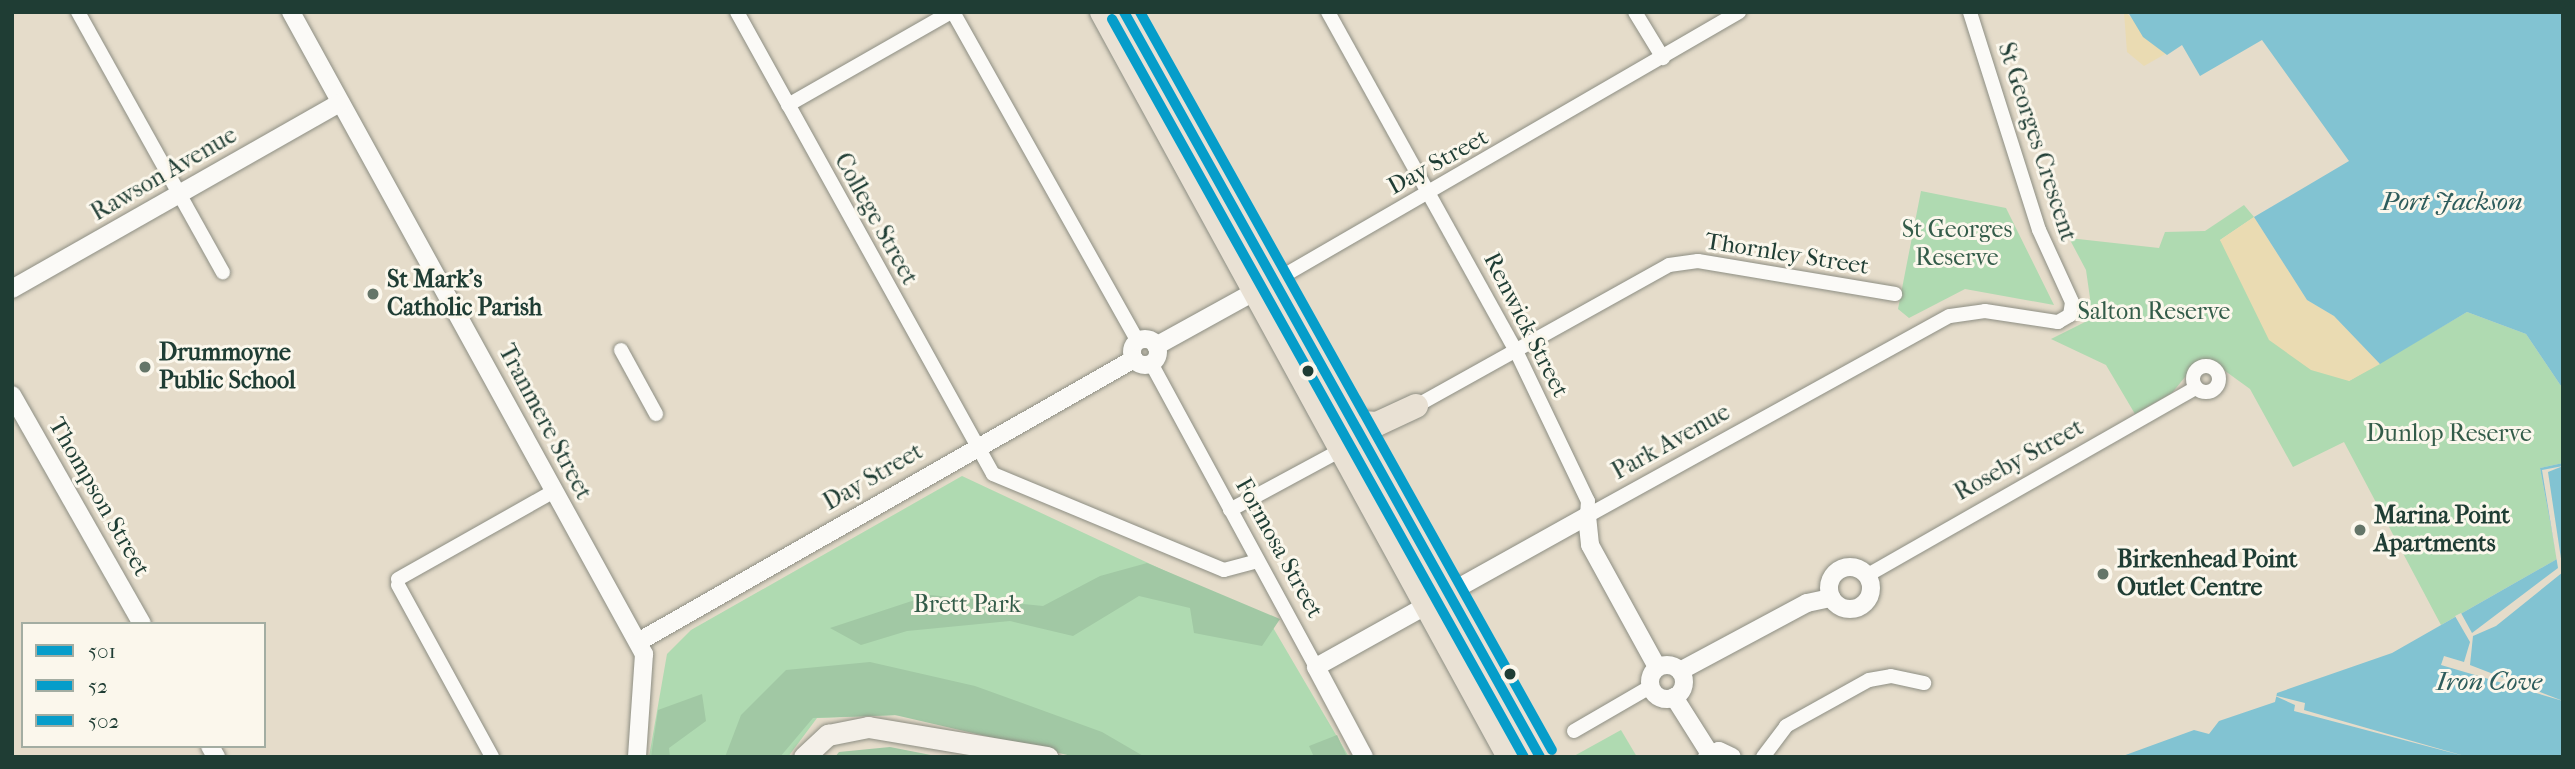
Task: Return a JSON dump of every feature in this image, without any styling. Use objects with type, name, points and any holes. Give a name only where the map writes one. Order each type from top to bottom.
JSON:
[{"type":"highway","points":[[1102,12],[1264,287],[1350,422],[1438,600],[1508,757]]},
{"type":"highway","points":[[1124,12],[1264,287],[1341,450],[1540,757]]},
{"type":"highway","points":[[1350,422],[1377,424],[1416,406]]},
{"type":"main road","points":[[804,757],[828,735],[868,727],[1048,757]]},
{"type":"street","points":[[78,12],[223,272]]},
{"type":"street","name":"Tranmere Street","points":[[291,12],[638,642],[648,678],[637,757]]},
{"type":"street","name":"College Street","points":[[737,12],[975,447],[993,474],[1145,542],[1224,570],[1258,561]]},
{"type":"street","points":[[788,105],[952,12]]},
{"type":"street","name":"Formosa Street","points":[[952,12],[1145,352],[1364,757]]},
{"type":"street","name":"Renwick Street","points":[[1328,12],[1517,353],[1588,501],[1590,545],[1657,667]]},
{"type":"street","points":[[1635,12],[1663,58]]},
{"type":"street","name":"Day Street","points":[[638,642],[975,447],[1431,195],[1739,12]]},
{"type":"street","name":"St Georges Crescent","points":[[1970,12],[2039,230],[2072,302],[2064,321]]},
{"type":"street","name":"Rawson Avenue","points":[[12,289],[340,103]]},
{"type":"street","name":"Thornley Street","points":[[1416,406],[1517,353],[1670,265],[1699,261],[1895,294]]},
{"type":"street","name":"Park Avenue","points":[[1316,667],[1950,316],[1985,311],[2064,321]]},
{"type":"street","points":[[621,350],[656,414]]},
{"type":"street","name":"Roseby Street","points":[[1866,576],[2196,388]]},
{"type":"street","name":"Thompson Street","points":[[12,395],[141,622]]},
{"type":"street","points":[[1230,510],[1341,450]]},
{"type":"street","points":[[492,757],[398,582],[554,491]]},
{"type":"street","points":[[1574,731],[1650,687],[1657,667],[1680,671],[1807,603],[1831,598],[1847,609],[1861,606],[1869,596],[1866,576],[1848,567],[1836,572],[1831,598]]},
{"type":"street","points":[[1674,697],[1683,686],[1680,671]]},
{"type":"street","points":[[1763,757],[1786,726],[1868,680],[1891,676],[1924,683]]},
{"type":"street","points":[[1650,687],[1657,696],[1674,697]]},
{"type":"street","points":[[1674,697],[1708,756],[1732,757]]},
{"type":"green space","name":"St Georges Reserve","points":[[1921,191],[2006,208],[2054,305],[1965,289],[1909,318],[1898,309]]},
{"type":"green space","name":"Dunlop Reserve","points":[[2244,205],[2254,217],[2220,240],[2349,381],[2467,312],[2526,334],[2563,389],[2563,463],[2540,468],[2557,559],[2441,625],[2344,442],[2293,467],[2250,389],[2210,360],[2198,361],[2172,393],[2135,414],[2106,365],[2051,339],[2085,322],[2090,298],[2086,270],[2069,238],[2159,248],[2165,232],[2205,231]]},
{"type":"green space","name":"Brett Park","points":[[962,476],[1268,619],[1349,757],[1091,757],[929,714],[817,718],[788,757],[649,757],[667,654],[691,630]]},
{"type":"green space","points":[[1147,563],[1280,619],[1262,646],[1194,633],[1190,608],[1139,596],[1073,636],[1010,621],[907,631],[861,645],[830,628],[930,595],[1043,606],[1100,576]]},
{"type":"green space","points":[[870,662],[975,686],[1102,732],[1145,757],[1076,757],[895,715],[813,718],[780,757],[725,757],[741,715],[786,670]]},
{"type":"green space","points":[[702,694],[706,721],[669,748],[670,757],[651,757],[658,710]]},
{"type":"green space","points":[[1621,730],[1637,757],[1574,756]]},
{"type":"green space","points":[[1337,735],[1347,757],[1314,757],[1309,746]]},
{"type":"green space","points":[[890,747],[941,757],[835,757],[839,752]]},
{"type":"sand","points":[[2124,12],[2167,53],[2144,66],[2127,52]]},
{"type":"sand","points":[[2254,217],[2307,300],[2334,316],[2380,364],[2349,381],[2311,370],[2269,340],[2220,240]]},
{"type":"water","name":"Port Jackson","points":[[2128,12],[2563,12],[2563,389],[2526,334],[2467,312],[2380,364],[2334,316],[2307,300],[2254,217],[2349,161],[2262,40],[2200,76],[2182,45],[2167,55],[2143,37]]},
{"type":"water","name":"Iron Cove","points":[[2563,463],[2563,757],[2120,757],[2194,730],[2209,734],[2219,721],[2275,702],[2277,693],[2392,653],[2557,559],[2540,468]]},
{"type":"pier","points":[[2563,466],[2548,472],[2563,572],[2496,626],[2473,636],[2470,665],[2563,701],[2441,665],[2444,656],[2464,662],[2470,642],[2455,616],[2461,613],[2472,633],[2558,568],[2542,470]]},
{"type":"pier","points":[[2273,695],[2305,703],[2304,710],[2468,757],[2294,711],[2295,705]]},
{"type":"transit line","name":"501","points":[[1124,12],[1540,757]]},
{"type":"transit line","name":"502","points":[[1140,12],[1552,750]]},
{"type":"transit line","name":"52","points":[[1112,19],[1524,757]]},
{"type":"place","name":"St Mark's Catholic Parish","points":[[373,294]]},
{"type":"place","name":"Drummoyne Public School","points":[[145,367]]},
{"type":"place","name":"Marina Point Apartments","points":[[2360,530]]},
{"type":"place","name":"Birkenhead Point Outlet Centre","points":[[2103,574]]},
{"type":"park label","name":"Salton Reserve","points":[[2154,312]]}]
